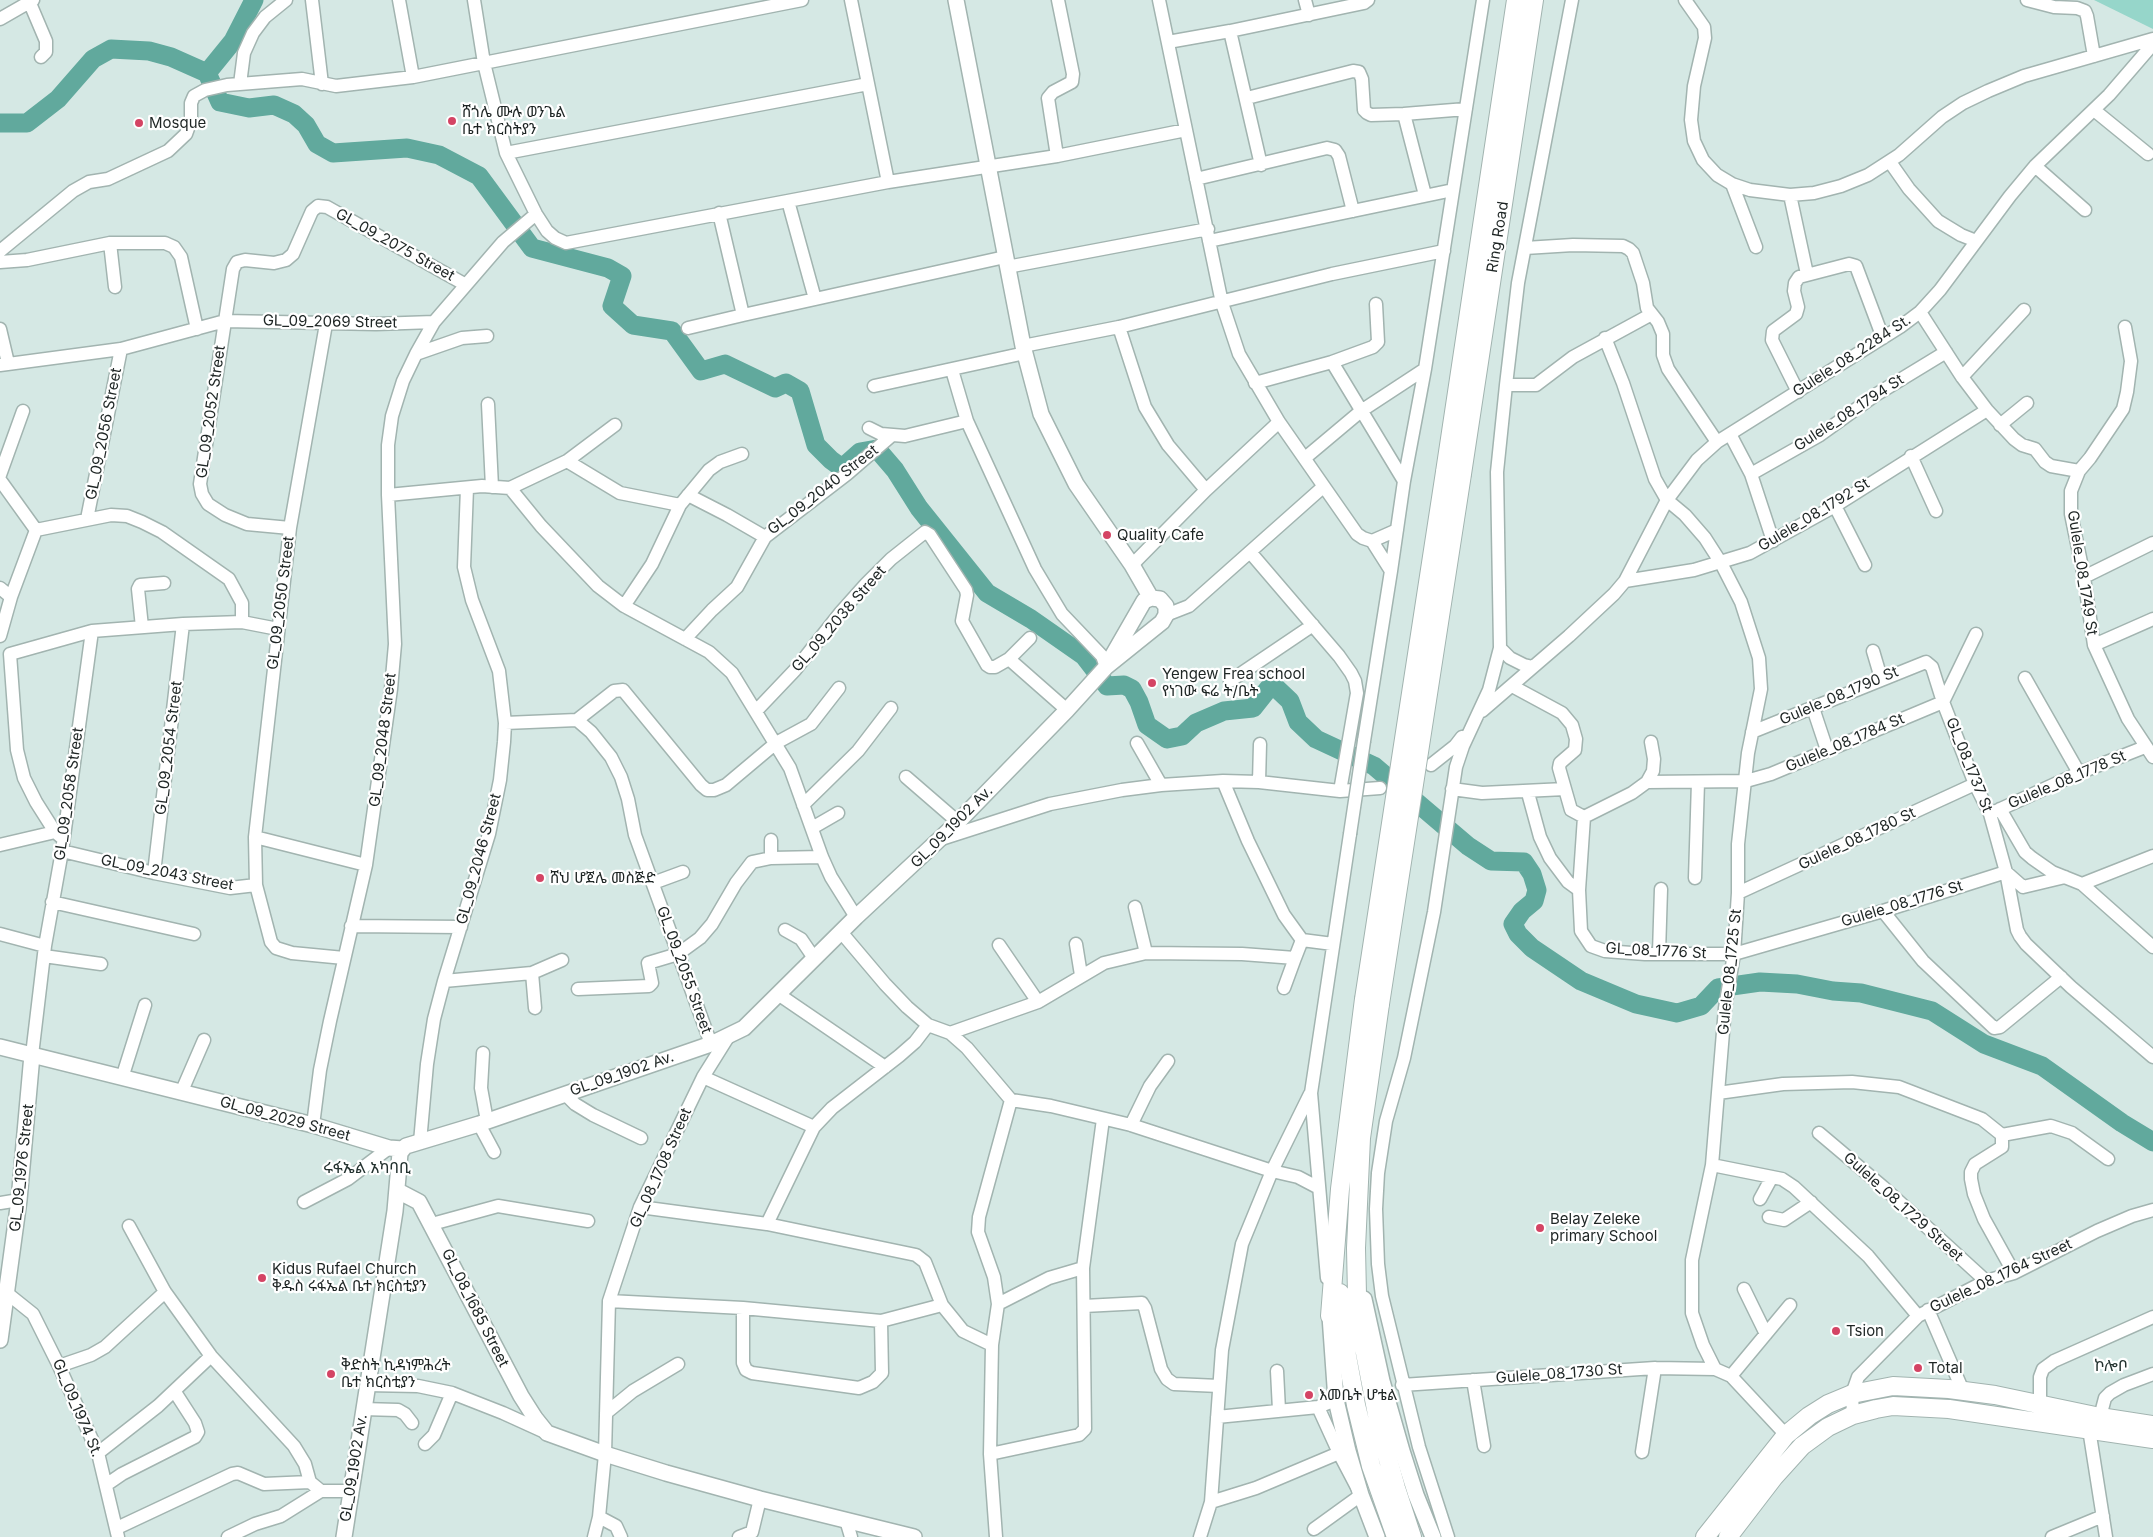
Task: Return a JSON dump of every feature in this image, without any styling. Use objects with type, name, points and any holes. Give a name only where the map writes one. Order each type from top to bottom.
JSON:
[{"type":"highway","name":"Ring Road","points":[[1372,1001],[1444,472],[1516,0]]},
{"type":"highway","name":"Ring Road","points":[[1372,1001],[1462,474],[1534,0]]},
{"type":"highway","points":[[1372,1001],[1361,1138],[1356,1248],[1360,1327],[1367,1370],[1387,1455],[1412,1537]]},
{"type":"highway","points":[[1330,1316],[1340,1189],[1372,1001]]},
{"type":"highway","points":[[1336,1253],[1347,1356],[1356,1405],[1371,1466],[1396,1537]]},
{"type":"highway","points":[[1705,1537],[1786,1436],[1808,1416],[1828,1404],[1852,1394],[1899,1386],[1963,1391],[2040,1413],[2095,1423],[2153,1439]]},
{"type":"highway","points":[[1728,1537],[1774,1477],[1802,1446],[1828,1427],[1853,1415],[1893,1406],[2040,1413]]},
{"type":"highway","points":[[2095,1423],[2153,1425]]},
{"type":"main road","points":[[956,0],[1024,350],[1041,414],[1076,484],[1132,565],[1151,598]]},
{"type":"main road","points":[[1151,598],[1160,599],[1166,606],[1162,620],[1106,667],[1144,601],[1151,598]]},
{"type":"main road","points":[[1138,610],[1142,620],[1148,625],[1162,620]]},
{"type":"main road","name":"GL_09_1902 Av.","points":[[344,1537],[398,1191],[400,1153],[396,1149],[483,1122],[711,1044],[744,1028],[856,917],[941,839],[1067,710],[1106,667]]},
{"type":"main road","name":"GL_09_2029 Street","points":[[0,1047],[313,1125],[396,1149]]},
{"type":"main road","name":"GL_09_1976 Street","points":[[0,1340],[8,1294],[6,1264],[20,1200],[32,1055]]},
{"type":"main road","name":"GL_08_1685 Street","points":[[398,1191],[419,1202],[521,1396],[547,1433]]},
{"type":"main road","points":[[1356,1248],[1382,1381],[1416,1495],[1433,1537]]},
{"type":"main road","points":[[1330,1316],[1336,1400],[1361,1495],[1378,1537]]},
{"type":"main road","points":[[547,1433],[605,1454],[760,1499],[914,1537]]},
{"type":"street","points":[[233,84],[253,33],[266,17],[286,0]]},
{"type":"street","points":[[312,0],[322,84]]},
{"type":"street","points":[[399,0],[413,77]]},
{"type":"street","points":[[474,0],[484,63],[506,153],[536,214],[547,231],[555,238],[566,242],[888,182],[1057,156],[1186,130]]},
{"type":"street","points":[[0,251],[72,191],[89,182],[108,179],[168,152],[186,134],[191,120],[191,103],[194,96],[205,90],[233,84],[302,79],[336,86],[413,77],[802,0]]},
{"type":"street","points":[[851,0],[888,182]]},
{"type":"street","points":[[1057,156],[1048,98],[1053,92],[1072,82],[1073,74],[1058,0]]},
{"type":"street","points":[[1159,0],[1222,303],[1239,354],[1279,422],[1357,534],[1372,540],[1397,530]]},
{"type":"street","points":[[1305,0],[1309,15]]},
{"type":"street","points":[[1168,42],[1230,32],[1364,3],[1368,0]]},
{"type":"street","points":[[1330,1316],[1311,1093],[1404,481],[1425,369],[1483,0]]},
{"type":"street","points":[[1448,1537],[1419,1447],[1402,1384],[1382,1296],[1378,1264],[1376,1209],[1378,1173],[1386,1121],[1404,1058],[1434,912],[1456,767],[1463,746],[1489,690],[1500,648],[1501,609],[1497,534],[1497,472],[1506,385],[1518,283],[1572,0]]},
{"type":"street","points":[[1685,0],[1704,27],[1705,38],[1694,86],[1691,120],[1694,141],[1703,160],[1717,175],[1732,184],[1750,190],[1790,195],[1814,193],[1841,186],[1868,175],[1890,162],[1942,117],[1963,103],[2024,76],[2153,39]]},
{"type":"street","points":[[2028,0],[2036,4],[2077,8],[2085,11],[2094,56]]},
{"type":"street","points":[[0,19],[31,1],[46,41],[46,52],[41,57]]},
{"type":"street","points":[[1230,32],[1261,165]]},
{"type":"street","name":"Gulele_08_2284 St.","points":[[1479,714],[1512,686],[1529,666],[1569,636],[1614,594],[1625,581],[1667,500],[1697,460],[1716,442],[1883,338],[1920,312],[1940,290],[2035,166],[2109,95],[2153,44]]},
{"type":"street","points":[[1246,98],[1353,71],[1359,72],[1362,79],[1364,110],[1371,115],[1466,110]]},
{"type":"street","points":[[506,153],[868,84]]},
{"type":"street","points":[[2094,110],[2148,154]]},
{"type":"street","points":[[1404,114],[1425,195]]},
{"type":"street","points":[[1196,179],[1327,148],[1335,150],[1339,156],[1353,211]]},
{"type":"street","points":[[1890,162],[1908,189],[1938,221],[1976,241]]},
{"type":"street","points":[[2035,166],[2085,210]]},
{"type":"street","points":[[1732,184],[1756,247]]},
{"type":"street","points":[[688,328],[743,314],[1006,262],[1209,235],[1353,211],[1453,190]]},
{"type":"street","points":[[1790,195],[1807,274]]},
{"type":"street","points":[[788,201],[816,299]]},
{"type":"street","name":"GL_09_2075 Street","points":[[225,321],[233,269],[238,262],[245,260],[274,263],[286,260],[292,254],[312,211],[318,206],[327,207],[466,285]]},
{"type":"street","points":[[719,213],[743,314]]},
{"type":"street","name":"GL_09_2048 Street","points":[[313,1125],[320,1070],[366,865],[388,708],[395,644],[388,495],[388,445],[392,416],[416,354],[434,322],[503,242],[536,214]]},
{"type":"street","points":[[0,262],[26,260],[110,244],[165,243],[174,247],[180,258],[196,329]]},
{"type":"street","points":[[110,244],[114,287]]},
{"type":"street","points":[[1525,248],[1582,245],[1622,246],[1630,249],[1643,283],[1647,308],[1650,315],[1658,322],[1663,334],[1663,355],[1668,369],[1716,442]]},
{"type":"street","points":[[874,386],[952,370],[1024,350],[1222,303],[1332,274],[1444,251]]},
{"type":"street","points":[[1798,392],[1772,340],[1773,331],[1796,314],[1798,307],[1794,283],[1799,277],[1849,264],[1856,266],[1883,338]]},
{"type":"street","points":[[1255,383],[1332,362],[1373,347],[1378,342],[1376,304]]},
{"type":"street","points":[[1962,376],[2024,310]]},
{"type":"street","points":[[1920,312],[1962,376],[2000,425],[2022,445],[2034,449],[2051,466],[2079,470]]},
{"type":"street","points":[[1506,385],[1536,385],[1573,357],[1650,315]]},
{"type":"street","name":"GL_09_2069 Street","points":[[4,364],[121,349],[225,321],[326,324],[434,322]]},
{"type":"street","name":"GL_09_2052 Street","points":[[225,321],[200,484],[202,494],[208,504],[225,515],[247,524],[290,528]]},
{"type":"street","name":"GL_09_2050 Street","points":[[256,885],[255,837],[290,528],[326,324]]},
{"type":"street","name":"Gulele_08_1749 St","points":[[2125,327],[2131,361],[2127,392],[2122,409],[2090,458],[2079,470],[2071,491],[2070,502],[2072,527],[2084,577],[2094,645],[2128,719],[2149,752]]},
{"type":"street","points":[[1119,328],[1145,407],[1168,445],[1206,490]]},
{"type":"street","points":[[0,329],[4,364]]},
{"type":"street","points":[[416,354],[462,338],[487,336]]},
{"type":"street","points":[[1605,338],[1623,383],[1655,479],[1667,500]]},
{"type":"street","name":"GL_09_2056 Street","points":[[87,519],[121,349]]},
{"type":"street","name":"Gulele_08_1794 St","points":[[1751,474],[1820,435],[1877,394],[1946,352]]},
{"type":"street","points":[[1332,362],[1404,481]]},
{"type":"street","points":[[1305,458],[1361,411],[1425,369]]},
{"type":"street","points":[[952,370],[967,421],[1035,569],[1062,614],[1102,656],[1106,667]]},
{"type":"street","points":[[2000,425],[2027,403]]},
{"type":"street","points":[[488,404],[492,487]]},
{"type":"street","name":"Gulele_08_1792 St","points":[[1625,581],[1694,570],[1750,553],[1835,506],[1911,456],[1987,410]]},
{"type":"street","points":[[0,475],[23,411]]},
{"type":"street","points":[[869,428],[881,434],[886,440],[967,421]]},
{"type":"street","points":[[1132,565],[1206,490],[1279,422]]},
{"type":"street","points":[[388,495],[467,488],[510,488],[567,461],[615,425]]},
{"type":"street","points":[[1730,434],[1751,474],[1773,541]]},
{"type":"street","name":"GL_09_2040 Street","points":[[686,640],[712,610],[738,587],[765,536],[847,474],[886,440]]},
{"type":"street","points":[[624,606],[652,564],[684,500],[709,470],[720,462],[742,454]]},
{"type":"street","points":[[1911,456],[1936,511]]},
{"type":"street","points":[[567,461],[620,493],[684,500],[727,514],[765,536]]},
{"type":"street","points":[[0,480],[36,530]]},
{"type":"street","points":[[1162,620],[1189,606],[1323,487]]},
{"type":"street","name":"GL_09_2046 Street","points":[[420,1142],[427,1064],[434,1019],[489,834],[500,780],[505,724],[500,672],[472,600],[464,567],[467,488]]},
{"type":"street","points":[[510,488],[541,526],[598,586],[624,606],[720,660],[732,673],[790,768],[822,858],[831,877],[856,917]]},
{"type":"street","name":"Gulele_08_1725 St","points":[[1667,500],[1685,514],[1705,538],[1721,563],[1740,602],[1759,658],[1761,689],[1752,732],[1738,844],[1738,893],[1734,954],[1725,1008],[1712,1165],[1692,1260],[1692,1313],[1703,1345],[1715,1369]]},
{"type":"street","points":[[1835,506],[1865,565]]},
{"type":"street","points":[[36,530],[111,515],[128,516],[162,532],[229,579],[242,603],[242,622]]},
{"type":"street","points":[[0,636],[11,597],[36,530]]},
{"type":"street","name":"GL_09_2038 Street","points":[[756,712],[795,670],[866,584],[891,559],[925,532],[930,535],[966,590],[967,595],[962,621],[987,664],[990,667],[996,667],[1009,659]]},
{"type":"street","points":[[1372,540],[1391,571]]},
{"type":"street","points":[[2084,577],[2153,543]]},
{"type":"street","points":[[1250,552],[1352,672],[1356,686],[1353,721],[1340,791]]},
{"type":"street","points":[[142,627],[138,589],[140,585],[164,584]]},
{"type":"street","points":[[0,588],[11,597]]},
{"type":"street","points":[[2094,645],[2153,619]]},
{"type":"street","points":[[60,840],[36,802],[22,769],[17,750],[5,651],[92,631],[183,624],[242,622],[278,629]]},
{"type":"street","name":"GL_09_2054 Street","points":[[154,873],[183,624]]},
{"type":"street","points":[[1230,681],[1313,625]]},
{"type":"street","name":"GL_09_2058 Street","points":[[32,1055],[44,951],[92,631]]},
{"type":"street","points":[[1943,702],[1976,634]]},
{"type":"street","points":[[1030,638],[1009,659],[1067,710]]},
{"type":"street","points":[[1500,648],[1510,658],[1529,666]]},
{"type":"street","points":[[1873,651],[1881,678]]},
{"type":"street","name":"Gulele_08_1790 St","points":[[1752,732],[1881,678],[1926,662]]},
{"type":"street","name":"GL_08_1737 St","points":[[1926,662],[1932,667],[1943,702],[1975,784],[1995,811],[2017,930],[2026,944],[2061,977],[2153,1058]]},
{"type":"street","points":[[2025,678],[2079,773]]},
{"type":"street","points":[[1512,686],[1562,713],[1572,724],[1576,739],[1575,750],[1560,763],[1558,768],[1571,810],[1584,816],[1632,793],[1647,782],[1653,771],[1654,759],[1650,742]]},
{"type":"street","points":[[505,724],[577,720],[614,691],[623,690],[701,785],[707,790],[714,790],[726,784],[776,743],[811,724],[839,688]]},
{"type":"street","name":"Gulele_08_1784 St","points":[[1647,782],[1746,781],[1771,774],[1943,702]]},
{"type":"street","points":[[803,805],[858,750],[891,708]]},
{"type":"street","points":[[1813,708],[1828,750]]},
{"type":"street","points":[[1456,767],[1453,760],[1437,761],[1455,746],[1479,714]]},
{"type":"street","name":"GL_09_2055 Street","points":[[577,720],[591,732],[611,757],[621,777],[628,799],[635,835],[711,1044]]},
{"type":"street","points":[[1137,743],[1161,785]]},
{"type":"street","points":[[1259,782],[1260,744]]},
{"type":"street","name":"Gulele_08_1778 St","points":[[1995,811],[2079,773],[2149,752]]},
{"type":"street","points":[[906,777],[958,822]]},
{"type":"street","points":[[1223,780],[1248,840],[1284,915],[1302,940],[1334,944]]},
{"type":"street","points":[[941,839],[1050,804],[1122,790],[1161,785],[1223,780],[1340,791],[1380,788]]},
{"type":"street","points":[[1695,878],[1698,782]]},
{"type":"street","name":"Gulele_08_1780 St","points":[[1738,893],[1975,784]]},
{"type":"street","points":[[1452,789],[1482,793],[1566,789]]},
{"type":"street","points":[[1528,792],[1540,837],[1550,858],[1568,882],[1579,890]]},
{"type":"street","points":[[1995,811],[2025,852],[2039,864],[2082,884],[2153,947]]},
{"type":"street","points":[[812,828],[838,813]]},
{"type":"street","name":"GL_08_1776 St","points":[[1584,816],[1579,890],[1581,931],[1585,939],[1592,946],[1605,951],[1734,954]]},
{"type":"street","points":[[255,837],[366,865]]},
{"type":"street","name":"GL_09_2043 Street","points":[[0,845],[60,840],[154,873],[230,888],[256,885],[271,942],[276,948],[292,953],[344,958]]},
{"type":"street","points":[[771,840],[771,858]]},
{"type":"street","points":[[2082,884],[2153,856]]},
{"type":"street","points":[[578,989],[649,986],[652,983],[648,963],[678,954],[700,938],[712,924],[752,862],[771,858],[822,858]]},
{"type":"street","points":[[653,883],[683,872]]},
{"type":"street","points":[[2006,872],[2023,887],[2064,877]]},
{"type":"street","name":"Gulele_08_1776 St","points":[[1734,954],[1883,911],[2006,872]]},
{"type":"street","points":[[1659,953],[1661,889]]},
{"type":"street","points":[[52,902],[194,934]]},
{"type":"street","points":[[1135,907],[1146,953]]},
{"type":"street","points":[[1883,911],[1923,961],[1994,1028],[2000,1027],[2007,1022],[2061,977]]},
{"type":"street","points":[[351,926],[461,927]]},
{"type":"street","points":[[785,930],[801,939],[814,958]]},
{"type":"street","points":[[842,932],[885,984],[907,1007],[928,1025],[950,1033],[967,1048],[1011,1100],[1051,1106],[1131,1125],[1272,1171],[1298,1177],[1319,1188]]},
{"type":"street","points":[[0,934],[44,951],[101,964]]},
{"type":"street","points":[[1284,988],[1302,940]]},
{"type":"street","points":[[1076,944],[1081,975]]},
{"type":"street","points":[[999,945],[1038,1002]]},
{"type":"street","points":[[950,1033],[1038,1002],[1104,963],[1146,953],[1242,954],[1295,958]]},
{"type":"street","points":[[444,981],[532,973],[562,960]]},
{"type":"street","points":[[532,973],[535,1008]]},
{"type":"street","points":[[778,994],[885,1067]]},
{"type":"street","points":[[122,1078],[145,1005]]},
{"type":"street","points":[[768,1224],[814,1127],[832,1108],[915,1042],[928,1025]]},
{"type":"street","name":"GL_08_1708 Street","points":[[594,1537],[599,1517],[605,1454],[609,1301],[640,1207],[703,1077],[728,1037]]},
{"type":"street","points":[[181,1092],[204,1040]]},
{"type":"street","points":[[483,1053],[481,1088],[483,1122],[494,1152]]},
{"type":"street","points":[[1131,1125],[1150,1086],[1168,1061]]},
{"type":"street","points":[[703,1077],[814,1127]]},
{"type":"street","points":[[1718,1093],[1783,1084],[1852,1082],[1899,1087],[1982,1119],[2002,1135],[2051,1126],[2072,1133],[2108,1159]]},
{"type":"street","points":[[1200,1537],[1211,1502],[1222,1350],[1242,1244],[1272,1171],[1311,1093]]},
{"type":"street","points":[[565,1094],[575,1104],[593,1115],[641,1138]]},
{"type":"street","points":[[996,1537],[990,1454],[992,1345],[998,1304],[994,1277],[978,1232],[979,1217],[1011,1100]]},
{"type":"street","points":[[990,1454],[1079,1435],[1085,1429],[1083,1268],[1102,1119]]},
{"type":"street","name":"Gulele_08_1729 Street","points":[[1819,1133],[1883,1187],[1986,1281]]},
{"type":"street","points":[[2002,1135],[2002,1147],[1975,1164],[1971,1172],[1971,1179],[1974,1194],[1984,1219],[2014,1273]]},
{"type":"street","points":[[304,1202],[348,1180],[396,1149]]},
{"type":"street","points":[[1712,1165],[1782,1179],[1811,1202],[1868,1256],[1923,1313],[1963,1391]]},
{"type":"street","points":[[1760,1199],[1772,1177]]},
{"type":"street","points":[[0,1203],[20,1200]]},
{"type":"street","points":[[2149,1211],[2153,1201]]},
{"type":"street","points":[[1769,1217],[1784,1220],[1811,1202]]},
{"type":"street","points":[[432,1224],[498,1206],[588,1221]]},
{"type":"street","points":[[640,1207],[768,1224],[921,1257],[925,1262],[942,1305],[963,1331],[992,1345]]},
{"type":"street","name":"Gulele_08_1764 Street","points":[[1852,1394],[1858,1377],[1923,1313],[1986,1281],[2014,1273],[2097,1231],[2149,1211]]},
{"type":"street","points":[[129,1226],[165,1292],[211,1356],[294,1446],[305,1464],[310,1482],[321,1491]]},
{"type":"street","points":[[998,1304],[1049,1278],[1083,1268]]},
{"type":"street","points":[[1744,1289],[1766,1334]]},
{"type":"street","points":[[59,1366],[105,1348],[165,1292]]},
{"type":"street","name":"GL_09_1974 St.","points":[[8,1294],[33,1314],[59,1366],[98,1453],[118,1532]]},
{"type":"street","points":[[609,1301],[743,1308],[881,1321],[942,1305]]},
{"type":"street","points":[[1084,1306],[1142,1303],[1161,1369],[1167,1379],[1174,1384],[1219,1386]]},
{"type":"street","points":[[1731,1376],[1790,1305]]},
{"type":"street","points":[[743,1308],[743,1363],[746,1370],[752,1373],[859,1388],[873,1382],[882,1373],[881,1321]]},
{"type":"street","points":[[2040,1413],[2040,1377],[2043,1369],[2054,1362],[2153,1317]]},
{"type":"street","points":[[98,1453],[174,1392],[211,1356]]},
{"type":"street","points":[[606,1412],[633,1391],[678,1364]]},
{"type":"street","points":[[1642,1452],[1655,1368]]},
{"type":"street","name":"Gulele_08_1730 St","points":[[1402,1384],[1655,1368],[1715,1369]]},
{"type":"street","points":[[1715,1369],[1731,1376],[1786,1436]]},
{"type":"street","points":[[1277,1370],[1279,1410]]},
{"type":"street","points":[[2106,1537],[2095,1423],[2105,1398],[2110,1393],[2124,1385],[2153,1374]]},
{"type":"street","points":[[1472,1380],[1484,1446]]},
{"type":"street","points":[[367,1385],[418,1386],[452,1393],[547,1433]]},
{"type":"street","points":[[106,1485],[122,1474],[195,1437],[198,1432],[195,1423],[174,1392]]},
{"type":"street","points":[[425,1444],[434,1436],[452,1393]]},
{"type":"street","points":[[1852,1394],[1853,1415]]},
{"type":"street","points":[[1217,1417],[1318,1407],[1336,1400]]},
{"type":"street","points":[[1314,1529],[1361,1495],[1318,1407]]},
{"type":"street","points":[[364,1409],[398,1410],[405,1414],[412,1423]]},
{"type":"street","points":[[1211,1502],[1256,1488],[1339,1453]]},
{"type":"street","points":[[118,1532],[232,1474],[238,1474],[264,1484],[310,1482]]},
{"type":"street","points":[[228,1537],[255,1524],[281,1516],[321,1491],[350,1491]]},
{"type":"street","points":[[739,1537],[752,1535],[760,1499]]},
{"type":"street","points":[[2052,1537],[2103,1516]]},
{"type":"street","points":[[599,1517],[616,1526],[620,1537]]},
{"type":"street","points":[[846,1520],[852,1537]]},
{"type":"green space","points":[[2094,0],[2153,0],[2153,29]]},
{"type":"waterway","points":[[207,73],[233,41],[254,0]]},
{"type":"waterway","points":[[0,123],[27,123],[58,99],[93,59],[111,49],[149,51],[171,57],[207,73],[220,102],[249,108],[274,105],[294,114],[306,125],[317,144],[333,153],[407,148],[439,155],[479,176],[532,248],[608,268],[622,276],[612,306],[633,325],[672,331],[701,371],[725,364],[775,388],[786,383],[800,391],[816,445],[842,468],[860,452],[877,449],[895,470],[919,508],[987,593],[1031,619],[1084,656],[1107,686],[1124,685],[1132,689],[1147,725],[1167,739],[1182,736],[1196,723],[1224,711],[1253,708],[1272,684],[1290,701],[1298,722],[1316,739],[1374,766],[1468,846],[1491,861],[1524,862],[1532,874],[1537,890],[1534,901],[1522,911],[1513,924],[1518,934],[1532,948],[1581,981],[1636,1004],[1677,1013],[1701,1006],[1718,988],[1760,982],[1797,984],[1833,991],[1861,993],[1932,1011],[1984,1044],[2042,1066],[2122,1123],[2153,1142]]},
{"type":"place","name":"ሸጎሌ ሙሉ ወንጌል ቤተ ክርስትያን","points":[[452,121]]},
{"type":"place","name":"Mosque","points":[[139,123]]},
{"type":"place","name":"Quality Cafe","points":[[1107,535]]},
{"type":"place","name":"Yengew Frea school የነገው ፍሬ ት/ቤት","points":[[1152,683]]},
{"type":"place","name":"ሸህ ሆጀሌ መስጅድ","points":[[540,878]]},
{"type":"place","name":"Belay Zeleke primary School","points":[[1540,1228]]},
{"type":"place","name":"Kidus Rufael Church ቅዱስ ሩፋኤል ቤተ ክርስቲያን","points":[[262,1278]]},
{"type":"place","name":"Tsion","points":[[1836,1331]]},
{"type":"place","name":"Total","points":[[1918,1368]]},
{"type":"place","name":"ቅድስት ኪዳነምሕረት ቤተ ክርስቲያን","points":[[331,1374]]},
{"type":"place","name":"እመቤት ሆቴል","points":[[1309,1395]]},
{"type":"district","name":"ሩፋኤል አካባቢ","points":[[367,1168]]},
{"type":"district","name":"ኮሎቦ","points":[[2111,1366]]}]
